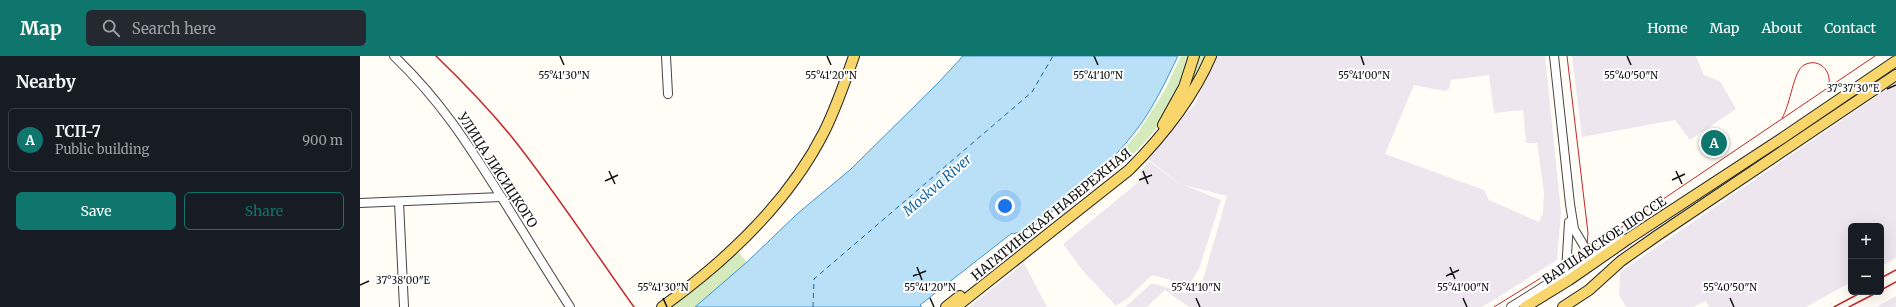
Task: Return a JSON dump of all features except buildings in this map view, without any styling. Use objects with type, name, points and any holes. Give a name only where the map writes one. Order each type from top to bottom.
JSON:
[{"type":"main road","points":[[662,307],[682,293],[723,258],[755,227],[792,185],[824,133],[839,98],[854,56]]},
{"type":"main road","name":"НАГАТИНСКАЯ НАБЕРЕЖНАЯ","points":[[946,307],[1103,184],[1143,149],[1164,124],[1176,103],[1194,56]]},
{"type":"main road","name":"НАГАТИНСКАЯ НАБЕРЕЖНАЯ","points":[[956,307],[1130,170],[1147,152],[1184,106],[1211,56]]},
{"type":"main road","name":"ВАРШАВСКОЕ ШОССЕ","points":[[1525,307],[1568,276],[1628,239],[1784,137],[1896,61]]},
{"type":"main road","name":"ВАРШАВСКОЕ ШОССЕ","points":[[1563,307],[1589,290],[1621,261],[1658,235],[1896,76]]},
{"type":"street","name":"УЛИЦА ЛИСИЦКОГО","points":[[394,56],[435,98],[472,148],[570,307]]},
{"type":"street","points":[[666,56],[668,94]]},
{"type":"street","points":[[1554,56],[1571,208],[1577,236],[1584,246],[1596,254]]},
{"type":"street","points":[[360,203],[501,197]]},
{"type":"street","points":[[399,202],[404,307]]},
{"type":"street","points":[[1568,276],[1571,208]]},
{"type":"street","points":[[1511,307],[1568,276],[1611,244],[1628,239]]},
{"type":"shaded area","points":[[1216,56],[1545,56],[1561,212],[1557,260],[1482,307],[1189,307],[1165,290],[1147,307],[1125,307],[1152,283],[1185,293],[1202,283],[1227,196],[1184,185],[1221,200],[1199,269],[1189,285],[1152,275],[1128,298],[1116,306],[1083,271],[1063,244],[1141,180],[1141,171],[1149,161],[1181,185],[1148,159],[1168,133],[1195,104]],"holes":[[[1489,75],[1494,113],[1523,110],[1526,143],[1537,143],[1544,192],[1543,214],[1539,222],[1489,200],[1484,190],[1385,154],[1414,85],[1444,91],[1449,89],[1451,80]]]},
{"type":"shaded area","points":[[1572,56],[1696,56],[1704,75],[1720,81],[1736,109],[1690,140],[1675,120],[1582,137]]},
{"type":"shaded area","points":[[1896,83],[1896,258],[1884,264],[1884,223],[1848,223],[1848,284],[1806,307],[1709,307],[1706,301],[1693,307],[1626,307],[1619,295],[1620,272]]},
{"type":"shaded area","points":[[1024,263],[1047,307],[969,307]]},
{"type":"shaded area","points":[[1896,296],[1896,307],[1877,307],[1885,302]]},
{"type":"green space","points":[[1181,56],[1188,56],[1176,93],[1171,105],[1150,136],[1124,163],[1064,210],[1057,213],[1118,156],[1139,131],[1165,90]]},
{"type":"green space","points":[[1198,56],[1207,56],[1182,104]]},
{"type":"green space","points":[[738,252],[747,262],[695,307],[672,307]]},
{"type":"water","name":"Moskva River","points":[[963,56],[1178,56],[1160,93],[1144,120],[1113,158],[1070,197],[1025,233],[1022,231],[1012,233],[920,305],[922,307],[695,307],[747,262],[797,214],[851,169],[939,82]]},
{"type":"ferry route","points":[[813,307],[814,279],[1032,92],[1053,56]]},
{"type":"tram line","points":[[1567,56],[1588,233],[1587,245],[1584,253]]},
{"type":"tram line","points":[[1494,307],[1604,239],[1875,56]]},
{"type":"tram line","points":[[1782,118],[1788,105],[1797,74],[1800,68],[1804,65],[1816,63],[1825,68],[1829,78],[1827,90]]},
{"type":"railway","points":[[436,56],[475,95],[511,136],[558,199],[634,307]]},
{"type":"railway","points":[[1884,276],[1896,270]]},
{"type":"railway","points":[[1884,288],[1896,282]]},
{"type":"railway","points":[[1834,307],[1856,295]]},
{"type":"railway","points":[[1849,307],[1872,295]]},
{"type":"place","name":"ГСП-7","points":[[1714,143]]}]
